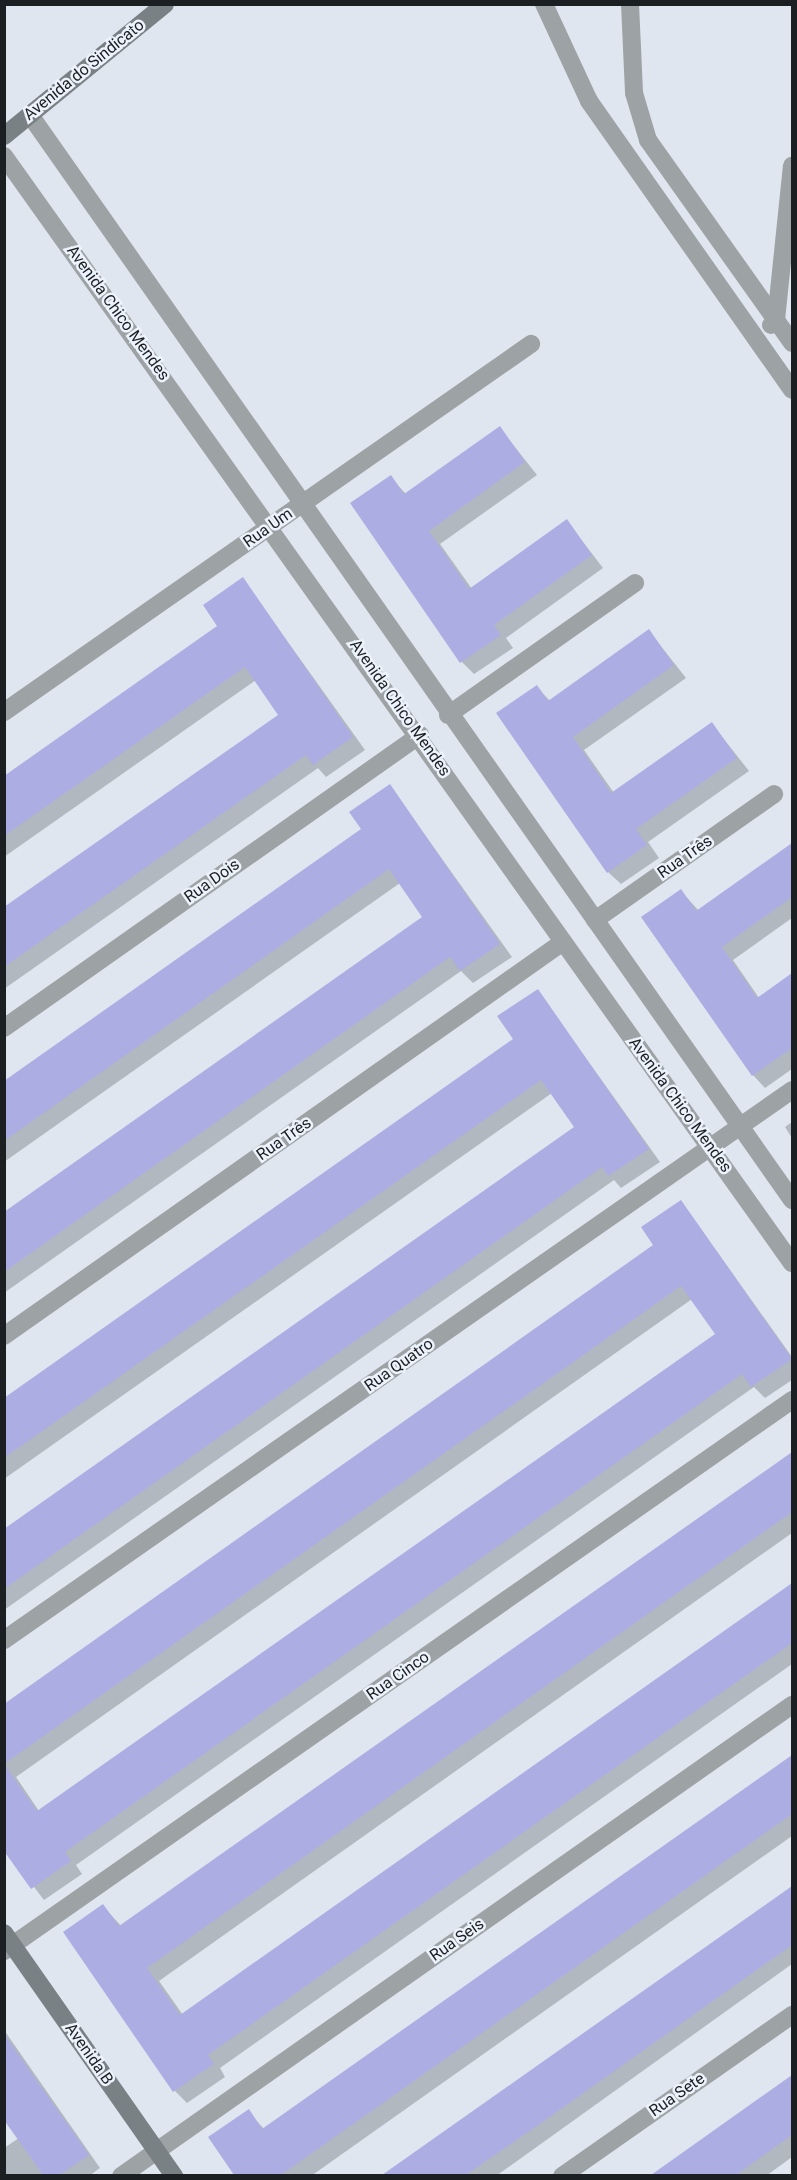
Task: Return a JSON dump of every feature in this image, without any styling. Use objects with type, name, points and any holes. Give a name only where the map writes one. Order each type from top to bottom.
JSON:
[{"type":"street","name":"Avenida do Sindicato","points":[[4,136],[165,4]]},
{"type":"street","points":[[544,4],[589,101],[792,390]]},
{"type":"street","points":[[630,4],[634,93],[648,140],[792,344]]},
{"type":"street","points":[[30,115],[303,503],[448,715],[792,1200]]},
{"type":"street","name":"Avenida Chico Mendes","points":[[4,156],[271,525],[563,942],[792,1263]]},
{"type":"street","points":[[756,337],[776,320],[792,166]]},
{"type":"street","name":"Rua Um","points":[[4,712],[531,344]]},
{"type":"street","points":[[448,715],[635,582]]},
{"type":"street","name":"Rua Dois","points":[[4,1028],[420,735]]},
{"type":"street","name":"Rua Três","points":[[595,920],[774,794]]},
{"type":"street","name":"Rua Três","points":[[4,1336],[563,942]]},
{"type":"street","name":"Rua Quatro","points":[[4,1640],[792,1090]]},
{"type":"street","name":"Rua Cinco","points":[[7,1943],[792,1401]]},
{"type":"street","name":"Rua Seis","points":[[121,2175],[792,1705]]},
{"type":"street","name":"Avenida B","points":[[7,1943],[174,2175]]},
{"type":"street","name":"Rua Sete","points":[[562,2175],[792,2015]]},
{"type":"building","points":[[500,426],[525,462],[429,531],[469,589],[567,519],[592,555],[494,625],[501,635],[460,663],[350,503],[391,475],[404,494]]},
{"type":"building","points":[[243,577],[353,737],[313,765],[306,755],[4,967],[4,907],[278,715],[245,667],[4,836],[4,776],[217,626],[203,605]]},
{"type":"building","points":[[649,629],[674,665],[573,737],[611,793],[712,722],[737,758],[636,829],[647,845],[607,873],[496,713],[537,685],[548,701]]},
{"type":"building","points":[[390,784],[500,944],[460,971],[450,957],[4,1272],[4,1212],[422,917],[389,869],[4,1141],[4,1081],[361,829],[349,812]]},
{"type":"building","points":[[792,843],[792,897],[722,947],[757,998],[792,973],[792,1048],[752,1076],[641,917],[681,889],[696,911]]},
{"type":"building","points":[[538,989],[649,1149],[608,1176],[602,1167],[4,1589],[4,1529],[574,1127],[541,1080],[4,1458],[4,1398],[513,1039],[497,1016]]},
{"type":"building","points":[[681,1200],[792,1359],[751,1387],[742,1374],[65,1852],[71,1861],[31,1889],[4,1851],[4,1704],[653,1245],[641,1227]],"holes":[[[681,1286],[715,1334],[37,1811],[4,1764]]]},
{"type":"building","points":[[792,1452],[792,1512],[147,1968],[180,2015],[792,1583],[792,1643],[208,2055],[214,2064],[173,2092],[63,1932],[103,1904],[119,1926]]},
{"type":"building","points":[[792,1755],[792,1814],[281,2175],[234,2175],[208,2137],[249,2109],[262,2129]]},
{"type":"building","points":[[792,1886],[792,1945],[544,2121],[466,2175],[382,2175]]},
{"type":"building","points":[[4,2034],[89,2155],[59,2175],[43,2175],[4,2120]]},
{"type":"building","points":[[792,2075],[792,2135],[736,2175],[651,2175]]}]
